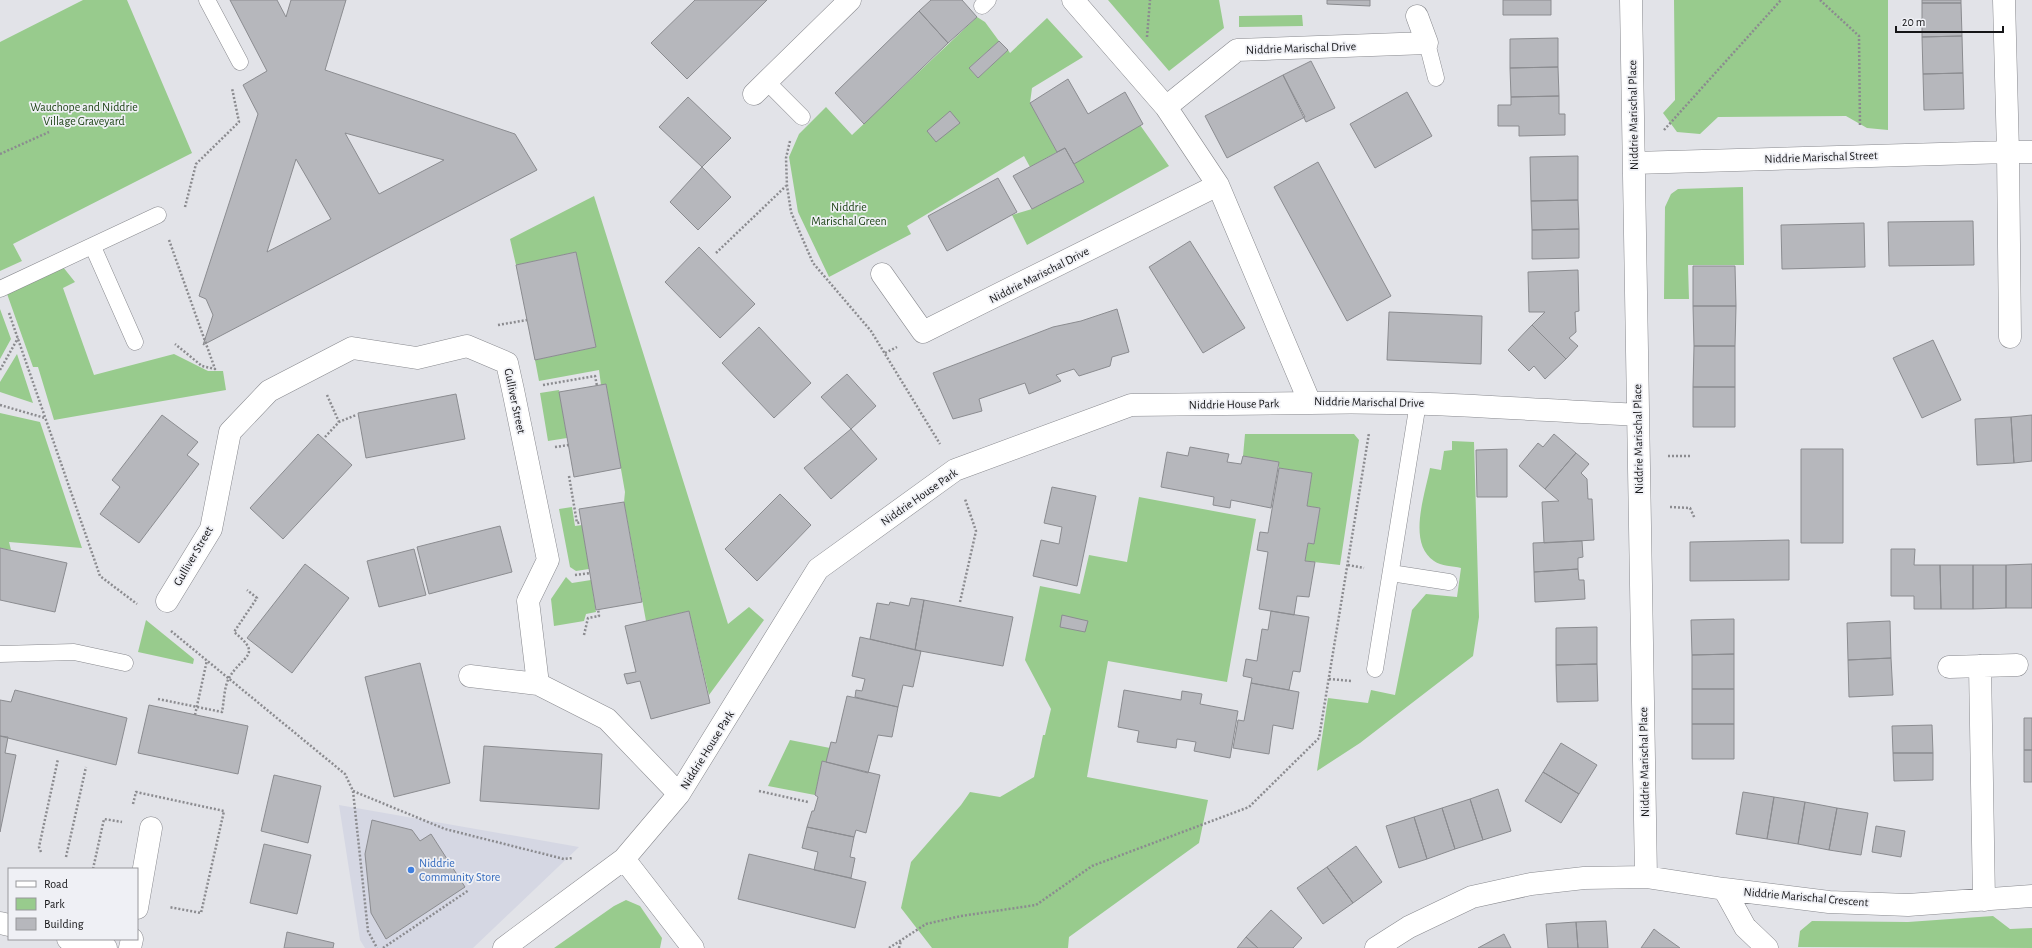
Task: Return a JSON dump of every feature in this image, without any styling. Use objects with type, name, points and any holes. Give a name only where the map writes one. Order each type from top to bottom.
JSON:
[{"type":"street","points":[[760,87],[850,0]]},
{"type":"street","name":"Niddrie Marischal Drive","points":[[1073,0],[1166,107],[1218,185],[1310,403],[1375,401],[1638,415]]},
{"type":"street","name":"Niddrie Marischal Place","points":[[1631,0],[1646,877]]},
{"type":"street","points":[[2004,0],[2008,152],[2010,336]]},
{"type":"street","points":[[1417,16],[1427,43]]},
{"type":"street","name":"Niddrie Marischal Drive","points":[[1166,107],[1237,50],[1427,43]]},
{"type":"street","name":"Niddrie Marischal Street","points":[[1634,163],[1860,155],[2032,152]]},
{"type":"street","name":"Niddrie Marischal Drive","points":[[882,274],[924,332],[1218,185]]},
{"type":"street","name":"Gulliver Street","points":[[166,601],[211,529],[230,432],[269,391],[352,348],[417,358],[466,346],[507,363],[513,390],[548,560],[528,601],[538,684]]},
{"type":"street","name":"Niddrie House Park","points":[[504,948],[624,859],[679,794],[818,569],[955,470],[1131,405],[1310,403]]},
{"type":"street","points":[[1949,666],[2017,665]]},
{"type":"street","points":[[1980,666],[1984,900]]},
{"type":"street","name":"Niddrie House Park","points":[[470,676],[538,684],[607,719],[679,794]]},
{"type":"street","points":[[138,902],[151,828]]},
{"type":"street","points":[[624,859],[694,948]]},
{"type":"street","name":"Niddrie Marischal Crescent","points":[[1376,948],[1409,927],[1472,897],[1531,884],[1584,878],[1646,877],[1724,889],[1829,902],[1908,905],[2032,896]]},
{"type":"street","name":"Niddrie Marischal Crescent","points":[[1724,889],[1745,926],[1767,948]]},
{"type":"street","points":[[72,940],[106,948]]},
{"type":"lane","points":[[207,0],[240,62]]},
{"type":"lane","points":[[1427,43],[1436,78]]},
{"type":"lane","points":[[760,87],[802,117]]},
{"type":"lane","points":[[0,289],[93,247],[158,215]]},
{"type":"lane","points":[[93,247],[135,342]]},
{"type":"lane","points":[[1375,669],[1418,403]]},
{"type":"lane","points":[[1391,573],[1449,582]]},
{"type":"lane","points":[[0,654],[74,652],[125,663]]},
{"type":"path","points":[[1634,163],[1781,0]]},
{"type":"path","points":[[1820,0],[1859,36],[1860,155]]},
{"type":"path","points":[[183,214],[196,164],[238,122],[232,83]]},
{"type":"path","points":[[802,117],[792,135],[786,158],[787,186],[791,212],[813,263],[871,331],[929,424],[955,470],[976,531],[960,602]]},
{"type":"path","points":[[0,154],[49,132]]},
{"type":"path","points":[[716,253],[787,186]]},
{"type":"path","points":[[163,242],[173,238]]},
{"type":"path","points":[[169,239],[215,369],[202,366],[175,344]]},
{"type":"path","points":[[0,370],[18,337]]},
{"type":"path","points":[[513,390],[596,376],[597,386]]},
{"type":"path","points":[[889,948],[926,924],[961,916],[1036,905],[1092,866],[1249,807],[1319,738],[1375,401]]},
{"type":"path","points":[[0,405],[45,418]]},
{"type":"path","points":[[325,437],[339,422],[356,415]]},
{"type":"path","points":[[569,476],[577,523],[581,522]]},
{"type":"path","points":[[1670,507],[1690,508],[1695,519]]},
{"type":"path","points":[[158,699],[222,712],[229,679],[249,654],[250,649],[246,642],[234,632],[258,598],[247,590]]},
{"type":"path","points":[[584,635],[588,618],[600,616],[598,609]]},
{"type":"path","points":[[195,714],[207,660]]},
{"type":"path","points":[[41,852],[39,847],[58,760]]},
{"type":"path","points":[[66,857],[86,767]]},
{"type":"path","points":[[353,791],[445,829],[564,859],[578,857]]},
{"type":"path","points":[[759,791],[808,802]]},
{"type":"path","points":[[383,948],[469,890]]},
{"type":"path","points":[[899,948],[901,941]]},
{"type":"shaded area","points":[[339,805],[579,847],[473,948],[365,948],[360,940]]},
{"type":"green space","name":"Wauchope and Niddrie Village Graveyard","points":[[83,0],[127,0],[192,153],[13,244],[22,261],[0,271],[0,42]]},
{"type":"green space","points":[[1108,0],[1219,0],[1224,28],[1169,71]]},
{"type":"green space","points":[[1674,0],[1888,0],[1888,130],[1867,128],[1846,116],[1718,117],[1700,134],[1677,132],[1663,113],[1675,100]]},
{"type":"green space","points":[[1302,15],[1303,26],[1239,27],[1239,16]]},
{"type":"green space","name":"Niddrie Marischal Green","points":[[977,17],[985,22],[999,41],[969,68],[978,78],[1008,50],[1010,53],[1047,18],[1083,57],[1032,88],[1030,103],[1057,152],[1030,167],[1024,156],[907,226],[911,234],[829,277],[798,212],[789,157],[799,134],[826,107],[852,135]]},
{"type":"green space","points":[[1140,125],[1169,166],[1027,245],[1012,215],[1032,209],[1084,182],[1074,164]]},
{"type":"green space","points":[[1743,187],[1744,265],[1688,265],[1689,299],[1664,299],[1665,207],[1671,194],[1678,189]]},
{"type":"green space","points":[[594,196],[728,624],[749,607],[764,620],[709,695],[689,611],[646,621],[624,502],[625,492],[606,384],[601,385],[599,370],[539,381],[535,360],[596,347],[576,252],[516,265],[510,239]]},
{"type":"green space","points":[[63,267],[75,282],[63,288],[94,375],[174,354],[208,371],[223,371],[226,390],[54,420],[38,367],[33,367],[6,291]]},
{"type":"green space","points":[[0,309],[11,339],[0,359]]},
{"type":"green space","points":[[17,354],[33,403],[0,392],[0,382]]},
{"type":"green space","points":[[559,390],[567,438],[548,441],[540,393]]},
{"type":"green space","points":[[0,413],[40,422],[82,548],[9,542],[11,550],[0,548]]},
{"type":"green space","points":[[1245,434],[1354,434],[1359,440],[1340,565],[1305,561],[1308,543],[1314,544],[1320,508],[1307,506],[1312,473],[1279,468],[1279,462],[1243,456]]},
{"type":"green space","points":[[1452,441],[1474,442],[1479,617],[1473,656],[1360,743],[1317,771],[1328,698],[1368,703],[1371,690],[1395,695],[1412,610],[1426,594],[1457,597],[1461,568],[1444,565],[1434,561],[1426,553],[1421,543],[1420,531],[1422,505],[1430,468],[1441,470],[1444,451],[1452,450]]},
{"type":"green space","points":[[1139,497],[1256,519],[1227,682],[1108,661],[1087,777],[1208,800],[1199,843],[1069,937],[1068,948],[932,948],[901,908],[911,862],[961,805],[970,792],[1000,797],[1034,777],[1043,735],[1045,735],[1051,709],[1025,660],[1040,586],[1080,594],[1089,555],[1127,562]]},
{"type":"green space","points":[[572,507],[575,526],[582,525],[589,569],[576,571],[570,567],[559,509]]},
{"type":"green space","points":[[566,577],[572,583],[591,580],[596,612],[586,614],[584,621],[554,626],[551,599]]},
{"type":"green space","points":[[146,620],[194,659],[193,664],[138,652]]},
{"type":"green space","points":[[790,740],[830,748],[826,762],[822,761],[815,795],[768,786]]},
{"type":"green space","points":[[626,900],[640,906],[662,938],[660,948],[554,948],[614,906]]},
{"type":"green space","points":[[1993,916],[2010,929],[2032,928],[2032,948],[1798,947],[1800,931],[1812,921],[1908,922]]},
{"type":"building","points":[[230,0],[277,0],[286,17],[291,0],[346,0],[325,70],[515,134],[537,170],[203,345],[213,315],[206,299],[199,296],[258,114],[243,85],[267,71]],"holes":[[[345,133],[444,160],[379,194]],[[296,159],[331,219],[267,252]]]},
{"type":"building","points":[[695,0],[767,0],[687,79],[651,43]]},
{"type":"building","points":[[931,0],[962,0],[977,17],[948,43],[919,11]]},
{"type":"building","points":[[1327,0],[1370,0],[1370,6],[1327,4]]},
{"type":"building","points":[[1503,0],[1551,0],[1551,15],[1503,15]]},
{"type":"building","points":[[1922,0],[1961,0],[1961,3],[1922,3]]},
{"type":"building","points":[[1922,3],[1961,3],[1962,36],[1922,37]]},
{"type":"building","points":[[919,11],[948,43],[864,124],[835,93]]},
{"type":"building","points":[[1962,36],[1963,73],[1923,74],[1922,37]]},
{"type":"building","points":[[1558,38],[1558,67],[1510,68],[1510,39]]},
{"type":"building","points":[[999,41],[1008,50],[978,78],[969,68]]},
{"type":"building","points":[[1311,61],[1335,108],[1306,122],[1283,75]]},
{"type":"building","points":[[1558,67],[1559,96],[1511,97],[1510,68]]},
{"type":"building","points":[[1963,73],[1964,109],[1924,110],[1923,74]]},
{"type":"building","points":[[1283,75],[1305,117],[1227,158],[1205,116]]},
{"type":"building","points":[[1068,79],[1088,114],[1125,92],[1143,124],[1074,164],[1065,148],[1057,152],[1030,103]]},
{"type":"building","points":[[1407,92],[1432,136],[1375,168],[1350,124]]},
{"type":"building","points":[[1559,96],[1559,114],[1565,114],[1565,135],[1519,136],[1519,126],[1498,126],[1498,105],[1511,105],[1511,97]]},
{"type":"building","points":[[688,97],[731,138],[702,167],[659,127]]},
{"type":"building","points":[[950,111],[960,123],[936,142],[927,131]]},
{"type":"building","points":[[1065,148],[1084,182],[1032,209],[1013,176]]},
{"type":"building","points":[[1578,156],[1578,200],[1531,201],[1530,157]]},
{"type":"building","points":[[1318,162],[1391,296],[1347,321],[1274,187]]},
{"type":"building","points":[[702,167],[731,197],[698,230],[670,202]]},
{"type":"building","points":[[998,178],[1017,212],[947,251],[928,216]]},
{"type":"building","points":[[1578,200],[1579,229],[1532,230],[1531,201]]},
{"type":"building","points":[[1973,221],[1974,265],[1889,266],[1888,222]]},
{"type":"building","points":[[1864,223],[1865,267],[1782,269],[1781,225]]},
{"type":"building","points":[[1579,229],[1579,258],[1532,259],[1532,230]]},
{"type":"building","points":[[1190,241],[1245,328],[1203,353],[1149,267]]},
{"type":"building","points":[[699,247],[755,304],[720,338],[665,282]]},
{"type":"building","points":[[576,252],[596,347],[535,360],[516,265]]},
{"type":"building","points":[[1693,266],[1735,266],[1736,306],[1693,306]]},
{"type":"building","points":[[1578,270],[1579,311],[1575,312],[1576,332],[1569,338],[1578,346],[1566,359],[1532,325],[1545,312],[1529,312],[1528,272]]},
{"type":"building","points":[[1693,306],[1736,306],[1735,346],[1694,346]]},
{"type":"building","points":[[1117,309],[1129,352],[1112,357],[1110,366],[1079,376],[1074,369],[1056,375],[1061,381],[1029,394],[1025,383],[979,399],[982,411],[953,419],[933,373],[1053,327],[1081,321]]},
{"type":"building","points":[[1389,312],[1482,316],[1481,364],[1387,360]]},
{"type":"building","points":[[1532,325],[1566,359],[1545,379],[1534,366],[1529,371],[1508,350]]},
{"type":"building","points":[[759,327],[811,383],[774,418],[722,363]]},
{"type":"building","points":[[1933,340],[1961,400],[1922,418],[1893,358]]},
{"type":"building","points":[[1694,346],[1735,346],[1735,387],[1693,387]]},
{"type":"building","points":[[847,374],[876,406],[851,429],[821,397]]},
{"type":"building","points":[[606,384],[621,468],[574,477],[559,392]]},
{"type":"building","points":[[1693,387],[1735,387],[1735,427],[1693,427]]},
{"type":"building","points":[[456,394],[465,439],[366,458],[358,413]]},
{"type":"building","points":[[162,415],[198,442],[187,455],[199,464],[139,543],[100,514],[120,487],[112,480]]},
{"type":"building","points":[[2032,415],[2032,461],[2014,463],[2011,417]]},
{"type":"building","points":[[2011,417],[2014,463],[1977,465],[1975,419]]},
{"type":"building","points":[[851,429],[877,459],[831,499],[804,468]]},
{"type":"building","points":[[318,434],[352,465],[283,539],[250,508]]},
{"type":"building","points":[[1554,434],[1576,453],[1545,489],[1519,466],[1538,443],[1543,447]]},
{"type":"building","points":[[1190,447],[1229,454],[1227,462],[1241,464],[1243,456],[1279,462],[1271,508],[1231,500],[1230,508],[1213,505],[1214,497],[1161,487],[1167,452],[1188,456]]},
{"type":"building","points":[[1507,449],[1507,497],[1477,497],[1476,450]]},
{"type":"building","points":[[1801,449],[1843,449],[1843,543],[1801,543]]},
{"type":"building","points":[[1576,453],[1589,464],[1581,473],[1587,479],[1588,499],[1592,499],[1594,540],[1544,543],[1542,502],[1559,501],[1545,489]]},
{"type":"building","points":[[1279,468],[1312,473],[1307,506],[1320,508],[1314,544],[1308,543],[1305,561],[1315,562],[1309,597],[1297,596],[1294,615],[1259,609],[1268,552],[1257,550],[1260,532],[1268,533]]},
{"type":"building","points":[[1052,487],[1096,496],[1077,586],[1033,576],[1041,540],[1059,544],[1062,527],[1044,523]]},
{"type":"building","points":[[780,494],[811,525],[757,581],[725,549]]},
{"type":"building","points":[[624,502],[642,602],[596,610],[579,509]]},
{"type":"building","points":[[500,526],[512,572],[429,594],[417,547]]},
{"type":"building","points":[[1789,540],[1789,580],[1690,581],[1690,542]]},
{"type":"building","points":[[1582,541],[1583,557],[1578,558],[1578,569],[1534,572],[1533,543]]},
{"type":"building","points":[[0,548],[67,563],[55,612],[0,600]]},
{"type":"building","points":[[414,549],[426,595],[379,607],[367,561]]},
{"type":"building","points":[[1891,549],[1915,549],[1914,565],[1940,565],[1941,609],[1914,609],[1914,596],[1891,596]]},
{"type":"building","points":[[305,564],[349,598],[292,673],[247,638]]},
{"type":"building","points":[[2032,564],[2032,608],[2006,608],[2006,565]]},
{"type":"building","points":[[1940,565],[1973,565],[1973,609],[1941,609]]},
{"type":"building","points":[[1973,565],[2006,565],[2006,608],[1973,609]]},
{"type":"building","points":[[1578,569],[1579,580],[1584,580],[1585,599],[1535,602],[1534,572]]},
{"type":"building","points":[[911,598],[924,600],[915,650],[870,639],[877,603],[889,605],[890,602],[909,606]]},
{"type":"building","points":[[924,600],[1013,617],[1003,666],[915,650]]},
{"type":"building","points":[[689,611],[710,703],[651,719],[640,681],[627,684],[624,674],[636,672],[625,626]]},
{"type":"building","points":[[1271,611],[1309,617],[1300,672],[1293,671],[1289,690],[1251,683],[1252,678],[1243,676],[1246,659],[1257,661],[1262,629],[1268,630]]},
{"type":"building","points":[[1062,615],[1088,621],[1085,632],[1060,627]]},
{"type":"building","points":[[1734,619],[1734,654],[1692,655],[1691,620]]},
{"type":"building","points":[[1890,621],[1891,658],[1848,660],[1847,623]]},
{"type":"building","points":[[1597,627],[1597,664],[1556,665],[1556,628]]},
{"type":"building","points":[[860,637],[921,651],[913,687],[903,685],[898,707],[855,697],[856,690],[862,691],[865,679],[852,676]]},
{"type":"building","points":[[1734,654],[1734,689],[1692,689],[1692,655]]},
{"type":"building","points":[[1891,658],[1893,695],[1849,697],[1848,660]]},
{"type":"building","points":[[420,663],[450,783],[394,797],[365,677]]},
{"type":"building","points":[[1597,664],[1598,701],[1557,702],[1556,665]]},
{"type":"building","points":[[1251,683],[1299,692],[1293,729],[1273,725],[1269,754],[1233,748],[1238,720],[1244,721]]},
{"type":"building","points":[[1692,689],[1734,689],[1734,724],[1692,724]]},
{"type":"building","points":[[15,690],[127,718],[116,765],[0,736],[0,700],[11,702]]},
{"type":"building","points":[[1124,690],[1181,700],[1182,691],[1202,694],[1200,704],[1238,711],[1230,758],[1194,751],[1196,742],[1177,739],[1176,748],[1137,742],[1139,731],[1118,727]]},
{"type":"building","points":[[847,696],[898,707],[892,737],[878,735],[868,773],[826,762],[831,742],[836,743]]},
{"type":"building","points":[[149,705],[248,726],[238,774],[138,753]]},
{"type":"building","points":[[2024,718],[2032,718],[2032,750],[2024,750]]},
{"type":"building","points":[[1692,724],[1734,724],[1734,759],[1692,759]]},
{"type":"building","points":[[1932,725],[1933,753],[1893,753],[1892,726]]},
{"type":"building","points":[[0,736],[8,737],[5,753],[16,755],[0,832]]},
{"type":"building","points":[[1561,743],[1597,765],[1579,794],[1543,772]]},
{"type":"building","points":[[484,746],[602,754],[599,809],[480,801]]},
{"type":"building","points":[[2024,750],[2032,750],[2032,782],[2024,782]]},
{"type":"building","points":[[1893,753],[1933,753],[1933,780],[1894,781]]},
{"type":"building","points":[[822,761],[880,775],[866,833],[856,830],[854,837],[807,827],[818,797],[815,795]]},
{"type":"building","points":[[1543,772],[1579,794],[1561,823],[1525,801]]},
{"type":"building","points":[[274,775],[321,786],[308,843],[261,831]]},
{"type":"building","points":[[1498,789],[1511,831],[1483,840],[1470,799]]},
{"type":"building","points":[[1743,792],[1774,797],[1767,839],[1736,834]]},
{"type":"building","points":[[1774,797],[1805,802],[1798,844],[1767,839]]},
{"type":"building","points":[[1470,799],[1483,840],[1455,849],[1442,808]]},
{"type":"building","points":[[1805,802],[1837,808],[1829,850],[1798,844]]},
{"type":"building","points":[[1442,808],[1455,849],[1427,859],[1414,817]]},
{"type":"building","points":[[1837,808],[1868,813],[1861,855],[1829,850]]},
{"type":"building","points":[[1414,817],[1427,859],[1399,868],[1386,826]]},
{"type":"building","name":"Niddrie Community Store","points":[[372,820],[412,830],[420,841],[431,834],[465,887],[386,939],[371,913],[365,854]]},
{"type":"building","points":[[1876,826],[1905,831],[1901,857],[1872,852]]},
{"type":"building","points":[[807,827],[854,837],[850,857],[855,858],[851,878],[814,870],[818,852],[802,848]]},
{"type":"building","points":[[264,844],[311,855],[297,914],[250,903]]},
{"type":"building","points":[[1356,846],[1382,882],[1353,903],[1327,867]]},
{"type":"building","points":[[749,854],[866,882],[855,928],[738,899]]},
{"type":"building","points":[[1327,867],[1353,903],[1323,924],[1297,888]]},
{"type":"building","points":[[1271,910],[1302,938],[1293,948],[1258,948],[1246,937]]},
{"type":"building","points":[[1606,921],[1608,948],[1578,948],[1576,922]]},
{"type":"building","points":[[1576,922],[1578,948],[1548,948],[1546,924]]},
{"type":"building","points":[[1654,929],[1659,933],[1680,948],[1641,948]]},
{"type":"building","points":[[287,932],[334,943],[333,948],[284,948]]},
{"type":"building","points":[[1504,934],[1511,948],[1478,948]]},
{"type":"building","points":[[1246,937],[1258,948],[1237,948]]},
{"type":"place","name":"Niddrie Community Store","points":[[411,870]]}]
